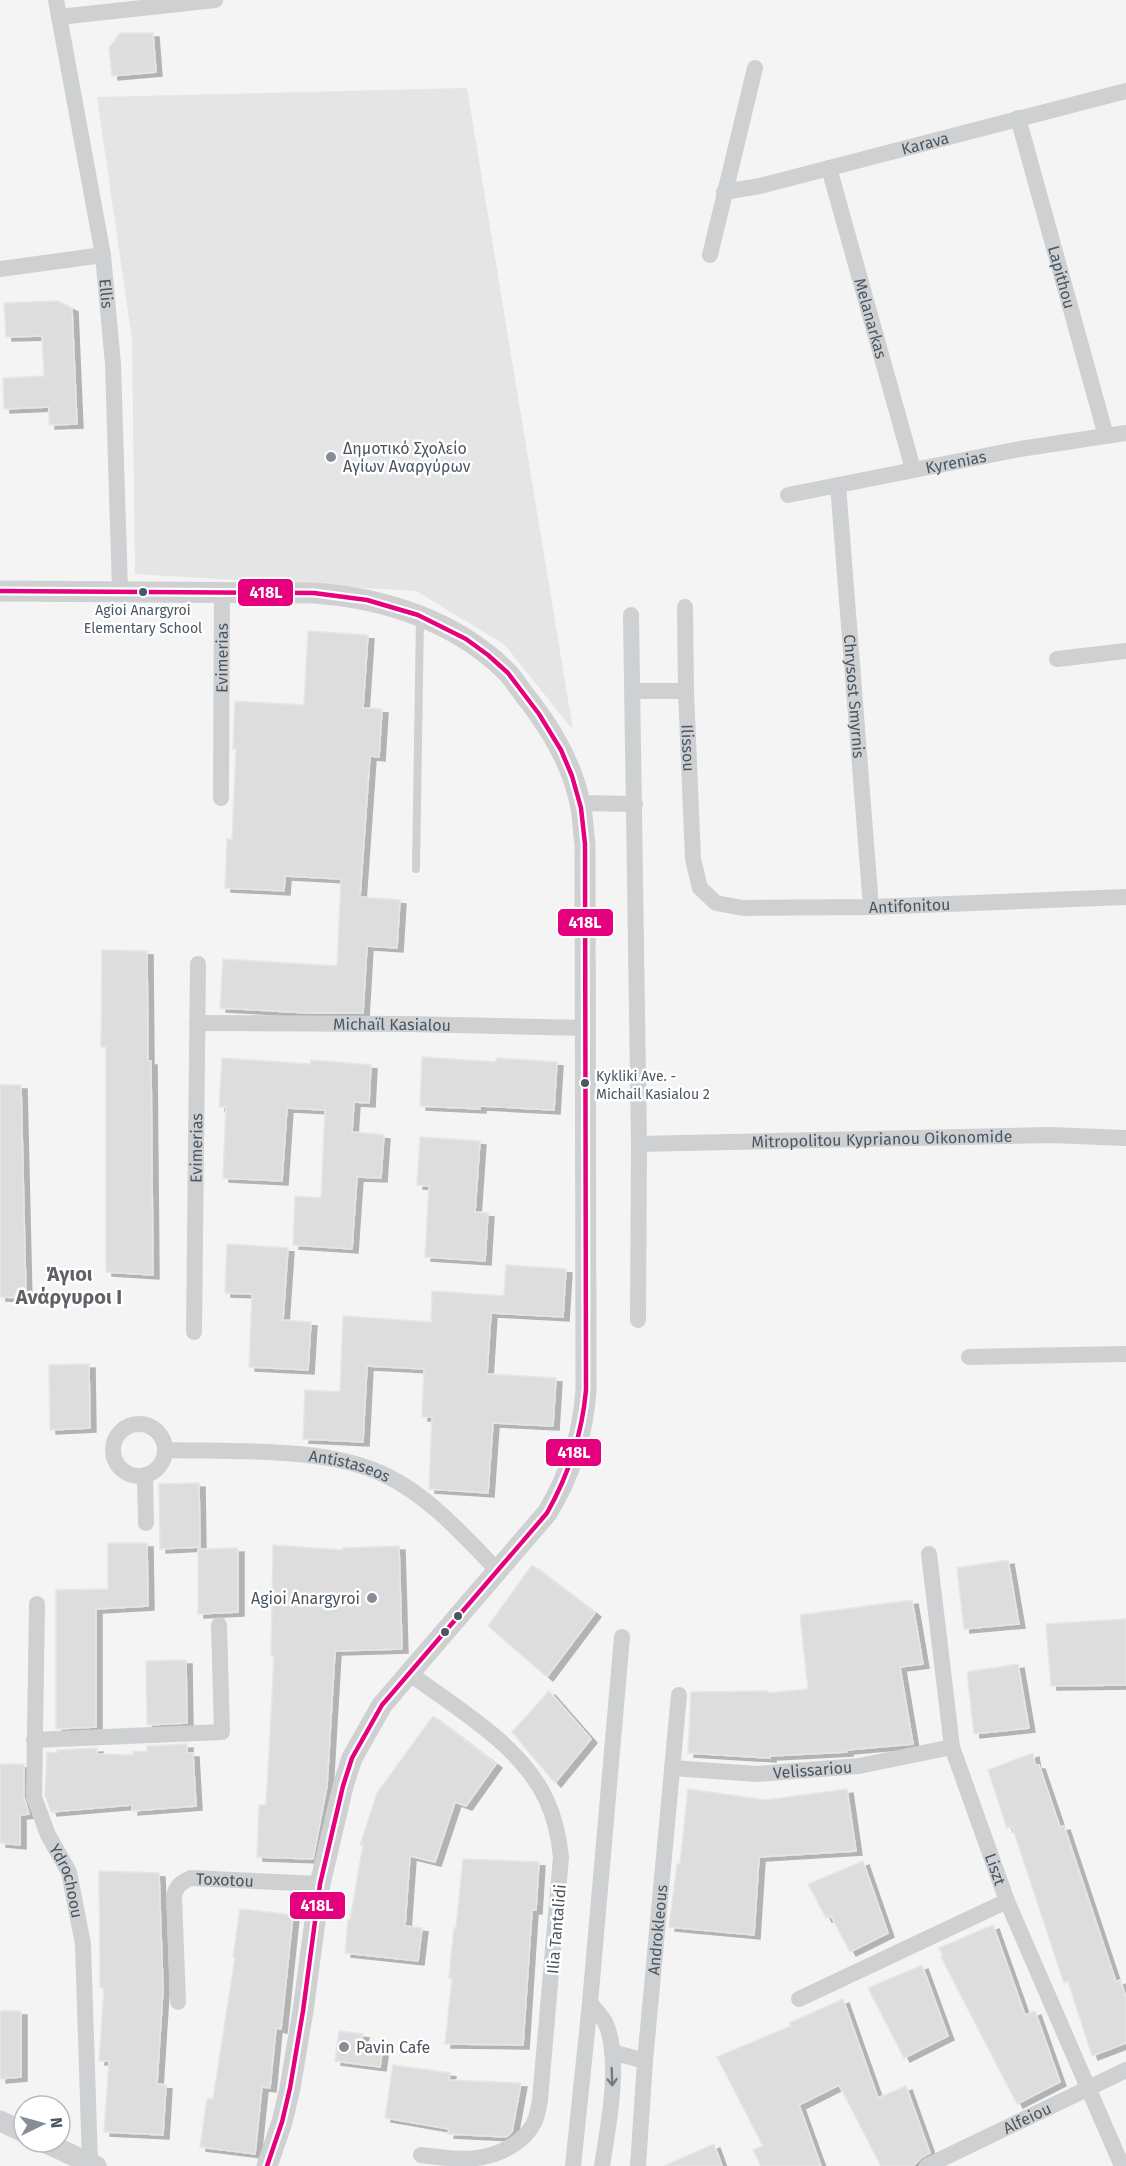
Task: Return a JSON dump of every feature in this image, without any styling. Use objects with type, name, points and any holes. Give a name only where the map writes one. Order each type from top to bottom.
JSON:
[{"type":"street","points":[[57,8],[215,0]]},
{"type":"street","name":"Ellis","points":[[57,8],[103,255],[113,364],[120,591]]},
{"type":"street","points":[[710,255],[755,68]]},
{"type":"street","name":"Karava","points":[[724,192],[760,186],[1126,91]]},
{"type":"street","name":"Lapithou","points":[[1018,118],[1106,436]]},
{"type":"street","name":"Melanarkas","points":[[829,168],[913,469]]},
{"type":"street","points":[[0,269],[103,255]]},
{"type":"street","name":"Kyrenias","points":[[788,495],[913,469],[1126,433]]},
{"type":"street","name":"Chrysost Smyrnis","points":[[837,486],[871,907]]},
{"type":"street","points":[[0,591],[343,595],[393,605],[420,616],[466,641],[508,674],[551,729],[572,777],[580,803],[585,844],[586,1390],[576,1453],[559,1493],[547,1513],[382,1705],[352,1758],[320,1884],[307,1988],[290,2088],[282,2122],[267,2166]]},
{"type":"street","name":"Evimerias","points":[[220,798],[222,592]]},
{"type":"street","name":"Ilissou","points":[[685,607],[693,859],[700,888]]},
{"type":"street","points":[[631,615],[639,1144],[638,1320]]},
{"type":"street","points":[[1057,659],[1126,651]]},
{"type":"street","points":[[633,691],[686,691]]},
{"type":"street","points":[[580,803],[635,804]]},
{"type":"street","name":"Antifonitou","points":[[700,888],[716,903],[743,908],[871,907],[1126,897]]},
{"type":"street","name":"Evimerias","points":[[194,1332],[198,964]]},
{"type":"street","name":"Michaïl Kasialou","points":[[197,1023],[419,1024],[586,1028]]},
{"type":"street","name":"Mitropolitou Kyprianou Oikonomide","points":[[639,1144],[1049,1136],[1126,1138]]},
{"type":"street","points":[[969,1357],[1126,1354]]},
{"type":"street","points":[[134,1424],[152,1427],[164,1441],[165,1450],[160,1466],[146,1475],[136,1476],[120,1468],[113,1451],[114,1442],[118,1433],[125,1427],[134,1424]]},
{"type":"street","name":"Antistaseos","points":[[165,1450],[316,1456],[363,1466],[388,1476],[414,1493],[444,1517],[498,1571]]},
{"type":"street","points":[[146,1475],[146,1523]]},
{"type":"street","name":"Liszt","points":[[929,1554],[952,1747],[1007,1901],[1122,2166]]},
{"type":"street","name":"Ydrochoou","points":[[37,1604],[34,1797],[48,1835],[69,1872],[83,1944],[93,2165]]},
{"type":"street","points":[[34,1740],[222,1732],[219,1625]]},
{"type":"street","points":[[573,2166],[590,2003],[622,1637]]},
{"type":"street","name":"Ilia Tantalidi","points":[[409,1673],[488,1732],[524,1765],[546,1799],[558,1834],[561,1857],[540,2100],[536,2119],[529,2132],[512,2146],[484,2158],[468,2160],[421,2155]]},
{"type":"street","name":"Androkleous","points":[[638,2166],[645,2061],[679,1695]]},
{"type":"street","name":"Velissariou","points":[[672,1768],[757,1774],[859,1766],[952,1747]]},
{"type":"street","name":"Toxotou","points":[[178,2002],[174,1897],[176,1887],[181,1882],[191,1878],[320,1884]]},
{"type":"street","points":[[799,1998],[1007,1901]]},
{"type":"street","points":[[590,2003],[605,2022],[612,2052],[613,2090],[602,2166]]},
{"type":"street","points":[[612,2052],[645,2061]]},
{"type":"street","name":"Alfeiou","points":[[927,2166],[1126,2070]]},
{"type":"street","points":[[70,2154],[93,2165]]},
{"type":"lane","points":[[416,869],[420,616]]},
{"type":"shaded area","name":"Δημοτικό Σχολείο Αγίων Αναργύρων","points":[[467,88],[573,730],[504,644],[416,591],[135,574],[132,340],[97,97]]},
{"type":"building","points":[[120,33],[153,33],[156,72],[112,76],[109,48]]},
{"type":"building","points":[[58,301],[72,308],[77,424],[49,425],[49,407],[4,409],[3,378],[44,376],[42,336],[6,337],[4,303]]},
{"type":"building","points":[[308,631],[368,635],[363,708],[382,709],[379,757],[370,756],[360,897],[400,900],[397,948],[367,946],[363,1013],[309,1013],[220,1008],[223,959],[337,966],[341,879],[285,876],[284,891],[225,888],[227,839],[232,840],[236,749],[233,749],[235,701],[304,705]]},
{"type":"building","points":[[102,950],[147,951],[148,1061],[151,1061],[153,1275],[106,1272],[106,1047],[101,1047]]},
{"type":"building","points":[[422,1057],[496,1062],[496,1058],[557,1062],[554,1110],[420,1106]]},
{"type":"building","points":[[222,1058],[310,1064],[311,1060],[371,1065],[369,1103],[354,1102],[352,1132],[384,1135],[381,1178],[357,1177],[352,1249],[293,1245],[295,1196],[321,1198],[325,1110],[287,1108],[282,1181],[223,1178],[226,1107],[219,1107]]},
{"type":"building","points":[[0,1085],[21,1085],[26,1298],[0,1297]]},
{"type":"building","points":[[420,1137],[480,1141],[475,1212],[488,1213],[485,1261],[425,1257],[429,1186],[417,1185]]},
{"type":"building","points":[[227,1244],[288,1248],[283,1320],[311,1322],[308,1370],[249,1367],[252,1294],[225,1293]]},
{"type":"building","points":[[506,1265],[566,1269],[563,1317],[491,1313],[487,1374],[556,1378],[553,1426],[493,1423],[488,1493],[429,1489],[432,1417],[422,1417],[424,1369],[367,1366],[363,1442],[303,1439],[305,1390],[340,1392],[343,1316],[431,1322],[432,1291],[504,1296]]},
{"type":"building","points":[[89,1364],[90,1428],[50,1430],[49,1365]]},
{"type":"building","points":[[199,1483],[200,1547],[160,1549],[159,1484]]},
{"type":"building","points":[[108,1543],[147,1543],[148,1606],[96,1609],[96,1727],[56,1729],[56,1590],[108,1589]]},
{"type":"building","points":[[273,1545],[343,1550],[343,1548],[399,1546],[402,1649],[335,1651],[327,1786],[313,1859],[257,1857],[259,1805],[266,1805],[274,1656],[271,1656]]},
{"type":"building","points":[[238,1548],[238,1612],[198,1614],[198,1549]]},
{"type":"building","points":[[1008,1560],[1019,1624],[964,1629],[957,1568]]},
{"type":"building","points":[[532,1565],[595,1613],[547,1677],[488,1626]]},
{"type":"building","points":[[912,1600],[923,1664],[900,1667],[913,1744],[847,1750],[847,1752],[770,1756],[770,1758],[688,1753],[691,1692],[768,1691],[768,1693],[808,1689],[800,1615]]},
{"type":"building","points":[[1126,1619],[1126,1685],[1051,1686],[1046,1624]]},
{"type":"building","points":[[186,1660],[187,1723],[147,1725],[146,1661]]},
{"type":"building","points":[[1018,1664],[1029,1728],[974,1734],[967,1672]]},
{"type":"building","points":[[549,1691],[591,1739],[555,1783],[512,1732]]},
{"type":"building","points":[[433,1716],[496,1764],[466,1806],[455,1802],[435,1862],[410,1856],[405,1926],[422,1928],[418,1961],[345,1953],[348,1920],[350,1920],[363,1845],[360,1845],[377,1793]]},
{"type":"building","points":[[187,1744],[187,1753],[193,1753],[196,1806],[132,1811],[132,1805],[51,1812],[45,1795],[47,1752],[97,1748],[97,1754],[133,1755],[133,1751],[147,1752],[147,1746]]},
{"type":"building","points":[[1033,1753],[1035,1765],[1039,1765],[1060,1827],[1064,1826],[1116,1982],[1120,1980],[1126,1997],[1126,2043],[1092,2056],[1068,1981],[1064,1983],[1012,1826],[1007,1828],[988,1770]]},
{"type":"building","points":[[0,1764],[24,1764],[24,1797],[29,1814],[20,1815],[20,1845],[0,1843]]},
{"type":"building","points":[[688,1789],[766,1800],[847,1789],[856,1851],[759,1857],[754,1935],[669,1927],[677,1864],[680,1864]]},
{"type":"building","points":[[463,1859],[539,1862],[536,1910],[532,1910],[523,2045],[445,2044],[452,1978],[449,1978]]},
{"type":"building","points":[[863,1861],[888,1933],[850,1952],[831,1916],[826,1918],[808,1884]]},
{"type":"building","points":[[99,1871],[159,1873],[163,1989],[157,2084],[166,2085],[163,2135],[104,2132],[109,2061],[99,2061],[104,1988],[100,1987]]},
{"type":"building","points":[[240,1909],[293,1915],[281,2029],[276,2028],[270,2088],[262,2087],[255,2154],[200,2147],[207,2099],[213,2099],[235,1957],[233,1957]]},
{"type":"building","points":[[993,1925],[1025,2015],[1035,2011],[1060,2082],[1017,2104],[941,1957],[943,1956],[939,1948]]},
{"type":"building","points":[[922,1965],[948,2036],[904,2058],[868,1988]]},
{"type":"building","points":[[843,1999],[878,2098],[906,2086],[930,2153],[913,2166],[881,2166],[839,2085],[799,2105],[821,2166],[761,2166],[753,2150],[763,2146],[717,2057],[791,2026],[789,2023]]},
{"type":"building","points":[[0,2011],[21,2011],[21,2077],[0,2079]]},
{"type":"building","points":[[339,2031],[363,2034],[361,2043],[383,2046],[380,2067],[335,2061]]},
{"type":"building","points":[[393,2065],[450,2073],[449,2080],[521,2083],[512,2132],[506,2137],[448,2134],[449,2129],[385,2118]]},
{"type":"building","points":[[714,2144],[722,2166],[664,2166]]},
{"type":"transit line","name":"418L","points":[[0,591],[314,593],[367,600],[418,615],[466,639],[508,673],[539,714],[561,750],[572,776],[581,808],[585,844],[586,1390],[578,1438],[562,1484],[547,1513],[382,1705],[352,1758],[343,1786],[320,1884],[290,2088],[282,2122],[267,2166]]},
{"type":"place","name":"Δημοτικό Σχολείο Αγίων Αναργύρων","points":[[331,457]]},
{"type":"place","name":"Agioi Anargyroi Elementary School","points":[[143,592]]},
{"type":"place","name":"Kykliki Ave. - Michail Kasialou 2","points":[[585,1083]]},
{"type":"place","name":"Agioi Anargyroi","points":[[372,1598]]},
{"type":"place","name":"Pavin Cafe","points":[[344,2047]]},
{"type":"district","name":"Άγιοι Ανάργυροι Ι","points":[[69,1286]]}]
